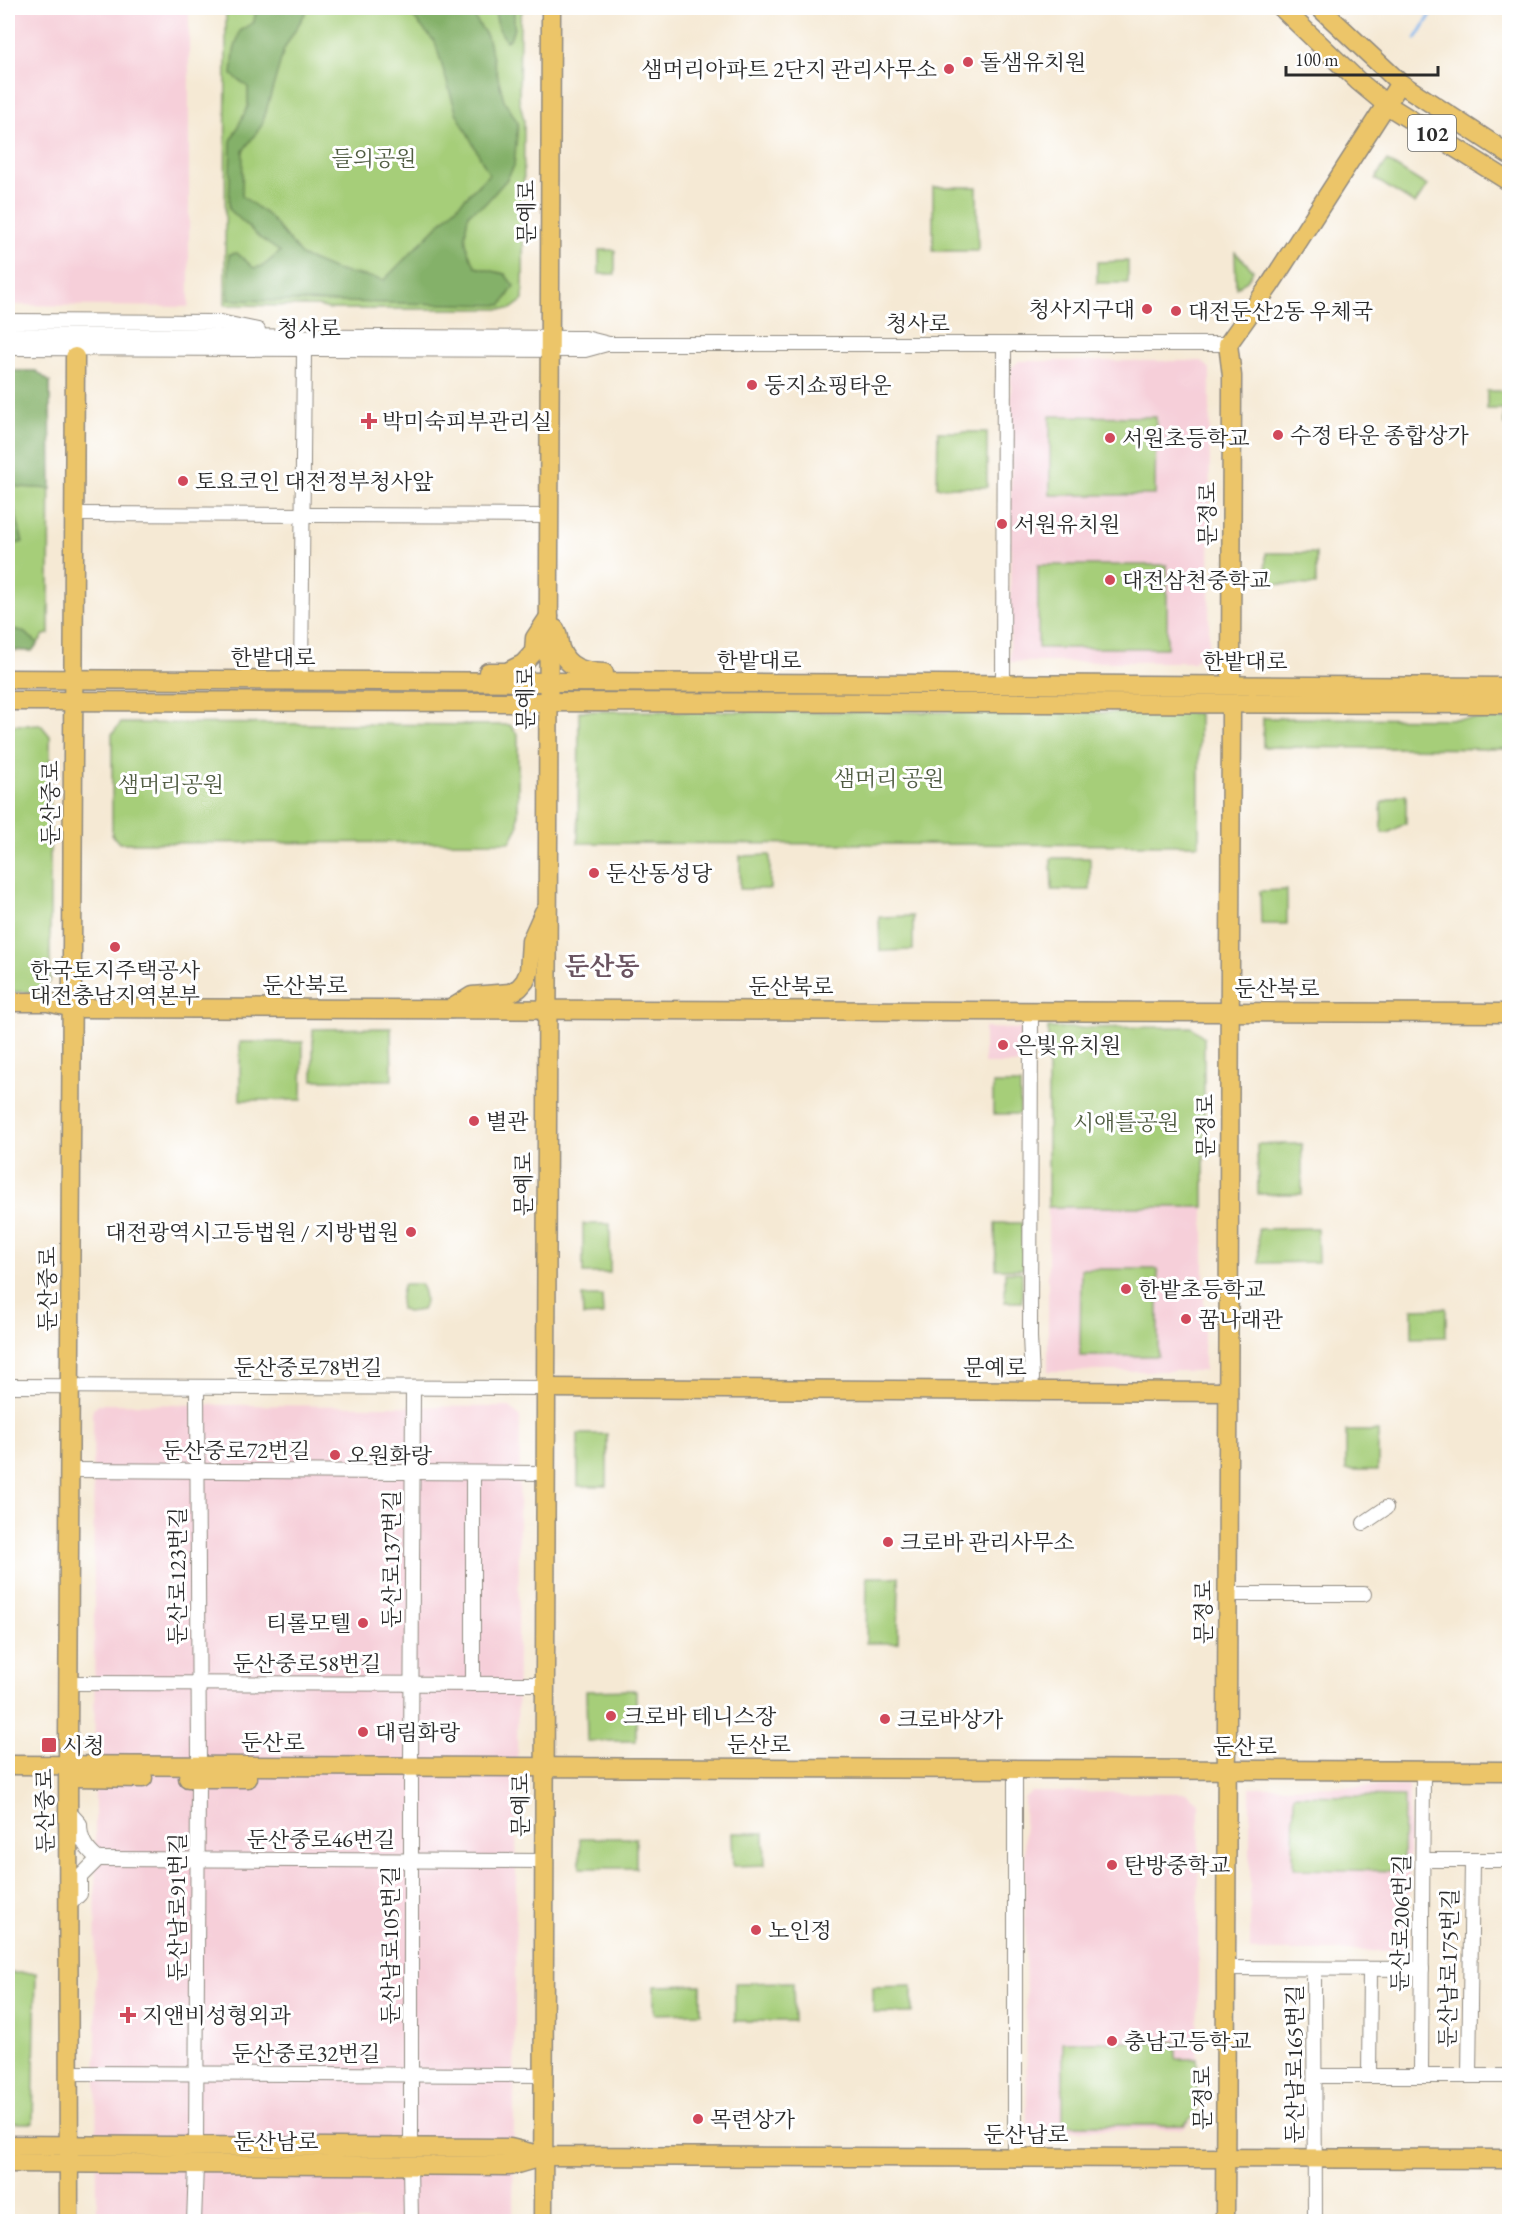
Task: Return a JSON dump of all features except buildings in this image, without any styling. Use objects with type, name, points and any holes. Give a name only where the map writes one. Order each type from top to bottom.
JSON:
[{"type":"main road","name":"문예로","points":[[543,2222],[551,8]]},
{"type":"main road","name":"102","points":[[1282,8],[1358,81],[1387,105],[1509,182]]},
{"type":"main road","name":"102","points":[[1320,8],[1400,83],[1509,155]]},
{"type":"main road","points":[[1228,344],[1270,285],[1400,83]]},
{"type":"main road","name":"문정로","points":[[1228,344],[1232,376],[1231,685]]},
{"type":"main road","name":"둔산중로","points":[[69,2222],[68,1771],[75,357]]},
{"type":"main road","points":[[476,683],[487,672],[507,672],[523,664],[534,652],[535,638],[549,617],[570,664],[578,670],[606,673],[618,683]]},
{"type":"main road","name":"한밭대로","points":[[8,679],[1509,687]]},
{"type":"main road","name":"한밭대로","points":[[8,701],[1509,704]]},
{"type":"main road","name":"문정로","points":[[1225,2222],[1231,704]]},
{"type":"main road","points":[[451,1009],[471,996],[500,995],[519,988],[529,972],[531,941],[547,905]]},
{"type":"main road","name":"둔산북로","points":[[8,1002],[48,1002],[73,1008],[1509,1013]]},
{"type":"main road","name":"둔산북로","points":[[8,1014],[48,1014],[73,1008]]},
{"type":"main road","name":"문예로","points":[[546,1389],[1228,1392]]},
{"type":"main road","name":"둔산로","points":[[8,1765],[68,1771],[199,1772],[1423,1776],[1509,1771]]},
{"type":"main road","name":"둔산로","points":[[8,1777],[68,1771]]},
{"type":"main road","name":"둔산로","points":[[1423,1776],[1509,1782]]},
{"type":"main road","name":"둔산남로","points":[[8,2145],[69,2154],[196,2165],[510,2166],[543,2156]]},
{"type":"main road","name":"둔산남로","points":[[8,2163],[69,2154],[196,2145],[510,2148],[543,2156],[1509,2159]]},
{"type":"street","points":[[8,321],[220,322],[287,342]]},
{"type":"street","name":"청사로","points":[[8,335],[287,342],[549,344],[585,350],[609,344],[1228,344]]},
{"type":"street","name":"청사로","points":[[8,348],[287,342],[304,349],[549,344]]},
{"type":"street","points":[[8,357],[224,357],[287,342]]},
{"type":"street","points":[[1003,684],[1004,344]]},
{"type":"street","points":[[301,681],[304,349]]},
{"type":"street","points":[[75,514],[549,516]]},
{"type":"street","name":"문정로","points":[[1231,685],[1231,704]]},
{"type":"street","points":[[1030,1391],[1032,1378],[1030,1337],[1031,1011]]},
{"type":"street","name":"둔산중로78번길","points":[[8,1386],[546,1389]]},
{"type":"street","name":"둔산로123번길","points":[[197,1387],[199,1772]]},
{"type":"street","name":"둔산로137번길","points":[[411,1772],[413,1388]]},
{"type":"street","name":"둔산중로72번길","points":[[70,1470],[545,1473]]},
{"type":"street","points":[[473,1473],[473,1684]]},
{"type":"street","points":[[1364,1522],[1386,1508]]},
{"type":"street","points":[[1227,1594],[1364,1594]]},
{"type":"street","name":"둔산중로58번길","points":[[69,1683],[545,1684]]},
{"type":"street","name":"둔산남로91번길","points":[[196,2145],[199,1772]]},
{"type":"street","name":"둔산남로105번길","points":[[411,1772],[411,2147]]},
{"type":"street","points":[[1015,1775],[1015,2158]]},
{"type":"street","name":"둔산로206번길","points":[[1421,2076],[1423,1776]]},
{"type":"street","points":[[69,1812],[80,1824],[80,1837],[89,1851],[98,1858],[80,1877],[80,1894],[69,1905]]},
{"type":"street","name":"둔산중로46번길","points":[[98,1858],[544,1861]]},
{"type":"street","points":[[1423,1860],[1509,1860]]},
{"type":"street","name":"둔산남로175번길","points":[[1469,2076],[1472,1860]]},
{"type":"street","points":[[1226,1968],[1422,1969]]},
{"type":"street","name":"둔산남로165번길","points":[[1314,1969],[1315,2222]]},
{"type":"street","points":[[1369,2076],[1370,1969]]},
{"type":"street","name":"둔산중로32번길","points":[[69,2073],[543,2075]]},
{"type":"street","points":[[1315,2076],[1509,2076]]},
{"type":"street","points":[[194,2222],[196,2165]]},
{"type":"street","points":[[411,2166],[411,2222]]},
{"type":"shaded area","points":[[8,8],[189,8],[189,305],[187,307],[8,305]]},
{"type":"shaded area","points":[[1019,361],[1202,361],[1210,369],[1209,651],[1193,662],[1010,662],[1011,368]]},
{"type":"shaded area","name":"은빛유치원","points":[[984,1028],[1022,1029],[1022,1064],[984,1064]]},
{"type":"shaded area","name":"한밭초등학교","points":[[1048,1207],[1204,1207],[1204,1371],[1048,1371]]},
{"type":"shaded area","points":[[98,1404],[510,1407],[520,1417],[513,2221],[97,2221],[93,1409]]},
{"type":"shaded area","points":[[1409,1786],[1409,1951],[1250,1951],[1250,1787]]},
{"type":"shaded area","points":[[1031,1792],[1187,1793],[1199,1803],[1197,2111],[1184,2129],[1027,2131],[1024,1798]]},
{"type":"green space","name":"들의공원","points":[[226,8],[523,8],[520,19],[519,100],[524,120],[523,300],[511,309],[329,309],[318,306],[225,305]]},
{"type":"green space","points":[[256,8],[307,8],[284,49],[262,125],[243,151],[242,196],[269,216],[302,256],[335,270],[384,280],[489,174],[456,112],[435,42],[405,8],[470,8],[487,36],[504,100],[518,123],[514,166],[507,179],[485,204],[469,213],[466,228],[467,247],[476,267],[505,274],[514,286],[502,305],[228,300],[229,254],[237,253],[254,268],[263,266],[280,252],[260,238],[229,209],[231,141],[248,106],[248,87],[232,75],[234,51],[240,31],[254,22]]},
{"type":"green space","points":[[490,8],[514,8],[514,28],[510,39],[506,41],[498,27],[495,12]]},
{"type":"green space","points":[[1387,161],[1427,186],[1415,204],[1375,179]]},
{"type":"green space","points":[[933,187],[977,187],[978,251],[933,251]]},
{"type":"green space","points":[[599,250],[615,250],[615,274],[599,274]]},
{"type":"green space","points":[[1235,252],[1253,270],[1247,281],[1236,288]]},
{"type":"green space","points":[[1128,261],[1128,283],[1097,283],[1097,262]]},
{"type":"green space","points":[[8,371],[36,371],[50,382],[49,634],[44,635],[32,651],[8,650]]},
{"type":"green space","points":[[8,371],[36,371],[50,382],[51,489],[17,487],[10,480],[8,471]]},
{"type":"green space","points":[[1487,391],[1509,391],[1509,425],[1504,425],[1504,409],[1487,409]]},
{"type":"green space","points":[[1050,416],[1156,417],[1155,495],[1050,495]]},
{"type":"green space","points":[[938,432],[987,432],[987,487],[937,487]]},
{"type":"green space","points":[[8,485],[23,542],[8,546]]},
{"type":"green space","points":[[1266,553],[1316,553],[1316,585],[1265,584]]},
{"type":"green space","points":[[1038,565],[1167,565],[1167,648],[1038,648]]},
{"type":"green space","points":[[8,628],[22,631],[38,643],[32,651],[8,650]]},
{"type":"green space","name":"샘머리 공원","points":[[579,711],[1199,713],[1199,845],[578,843]]},
{"type":"green space","points":[[1263,718],[1509,719],[1509,749],[1263,747]]},
{"type":"green space","name":"샘머리공원","points":[[121,723],[510,725],[518,735],[518,827],[510,842],[119,843],[112,835],[112,734]]},
{"type":"green space","name":"샘머리공원","points":[[8,725],[41,725],[50,736],[50,982],[36,992],[8,992]]},
{"type":"green space","points":[[1400,795],[1406,795],[1406,823],[1388,833],[1382,833],[1381,803]]},
{"type":"green space","points":[[770,855],[770,889],[740,889],[740,856]]},
{"type":"green space","points":[[1051,858],[1090,858],[1090,890],[1052,890]]},
{"type":"green space","points":[[1287,890],[1287,924],[1261,924],[1260,891]]},
{"type":"green space","points":[[913,916],[913,950],[880,951],[879,917]]},
{"type":"green space","name":"시애틀공원","points":[[1191,1027],[1204,1037],[1204,1207],[1048,1207],[1048,1028]]},
{"type":"green space","points":[[391,1028],[392,1080],[313,1080],[313,1029]]},
{"type":"green space","points":[[240,1042],[303,1042],[302,1100],[240,1100]]},
{"type":"green space","points":[[993,1084],[1020,1084],[1020,1114],[993,1114]]},
{"type":"green space","points":[[1257,1144],[1302,1144],[1302,1194],[1258,1194]]},
{"type":"green space","points":[[995,1223],[1022,1223],[1023,1269],[996,1269]]},
{"type":"green space","points":[[583,1224],[610,1224],[610,1273],[583,1273]]},
{"type":"green space","points":[[1317,1228],[1318,1262],[1259,1263],[1258,1229]]},
{"type":"green space","points":[[1081,1269],[1158,1269],[1158,1356],[1080,1356]]},
{"type":"green space","points":[[1005,1272],[1022,1272],[1022,1302],[1005,1302]]},
{"type":"green space","points":[[405,1284],[420,1284],[425,1297],[422,1310],[407,1312],[401,1309],[400,1301]]},
{"type":"green space","points":[[582,1296],[602,1296],[603,1315],[583,1316]]},
{"type":"green space","points":[[1446,1308],[1446,1337],[1412,1338],[1412,1309]]},
{"type":"green space","points":[[1346,1431],[1378,1431],[1378,1470],[1346,1470]]},
{"type":"green space","points":[[578,1434],[607,1434],[607,1486],[578,1486]]},
{"type":"green space","points":[[867,1577],[899,1577],[898,1643],[866,1643]]},
{"type":"green space","name":"크로바 테니스장","points":[[636,1690],[636,1741],[587,1741],[586,1691]]},
{"type":"green space","points":[[1294,1795],[1404,1797],[1403,1871],[1293,1869]]},
{"type":"green space","points":[[732,1833],[764,1833],[765,1865],[733,1866]]},
{"type":"green space","points":[[580,1838],[636,1838],[636,1868],[580,1868]]},
{"type":"green space","points":[[8,1973],[36,1973],[33,2123],[8,2123]]},
{"type":"green space","points":[[793,1982],[794,2021],[735,2021],[735,1983]]},
{"type":"green space","points":[[701,1985],[701,2013],[654,2014],[654,1986]]},
{"type":"green space","points":[[912,1986],[912,2013],[873,2013],[873,1987]]},
{"type":"green space","points":[[1063,2042],[1176,2042],[1176,2059],[1197,2059],[1197,2111],[1184,2125],[1063,2125]]},
{"type":"waterway","points":[[1416,39],[1435,8]]},
{"type":"place","name":"돌샘유치원","points":[[968,62]]},
{"type":"place","name":"샘머리아파트 2단지 관리사무소","points":[[949,69]]},
{"type":"place","name":"청사지구대","points":[[1147,309]]},
{"type":"place","name":"대전둔산2동 우체국","points":[[1176,311]]},
{"type":"place","name":"둥지쇼핑타운","points":[[752,385]]},
{"type":"place","name":"박미숙피부관리실","points":[[369,421]]},
{"type":"place","name":"수정 타운 종합상가","points":[[1278,435]]},
{"type":"place","name":"서원초등학교","points":[[1110,438]]},
{"type":"place","name":"토요코인 대전정부청사앞","points":[[183,481]]},
{"type":"place","name":"서원유치원","points":[[1002,524]]},
{"type":"place","name":"대전삼천중학교","points":[[1110,580]]},
{"type":"place","name":"둔산동성당","points":[[594,873]]},
{"type":"place","name":"한국토지주택공사 대전충남지역본부","points":[[115,947]]},
{"type":"place","name":"은빛유치원","points":[[1003,1045]]},
{"type":"place","name":"별관","points":[[474,1121]]},
{"type":"place","name":"대전광역시고등법원 / 지방법원","points":[[411,1232]]},
{"type":"place","name":"한밭초등학교","points":[[1126,1289]]},
{"type":"place","name":"꿈나래관","points":[[1186,1319]]},
{"type":"place","name":"오원화랑","points":[[335,1455]]},
{"type":"place","name":"크로바 관리사무소","points":[[888,1542]]},
{"type":"place","name":"티롤모텔","points":[[363,1623]]},
{"type":"place","name":"크로바 테니스장","points":[[611,1716]]},
{"type":"place","name":"크로바상가","points":[[885,1719]]},
{"type":"place","name":"대림화랑","points":[[363,1732]]},
{"type":"place","name":"시청","points":[[49,1745]]},
{"type":"place","name":"탄방중학교","points":[[1112,1865]]},
{"type":"place","name":"노인정","points":[[756,1930]]},
{"type":"place","name":"지앤비성형외과","points":[[128,2015]]},
{"type":"place","name":"충남고등학교","points":[[1112,2041]]},
{"type":"place","name":"목련상가","points":[[698,2119]]},
{"type":"district","name":"둔산동","points":[[602,966]]}]
